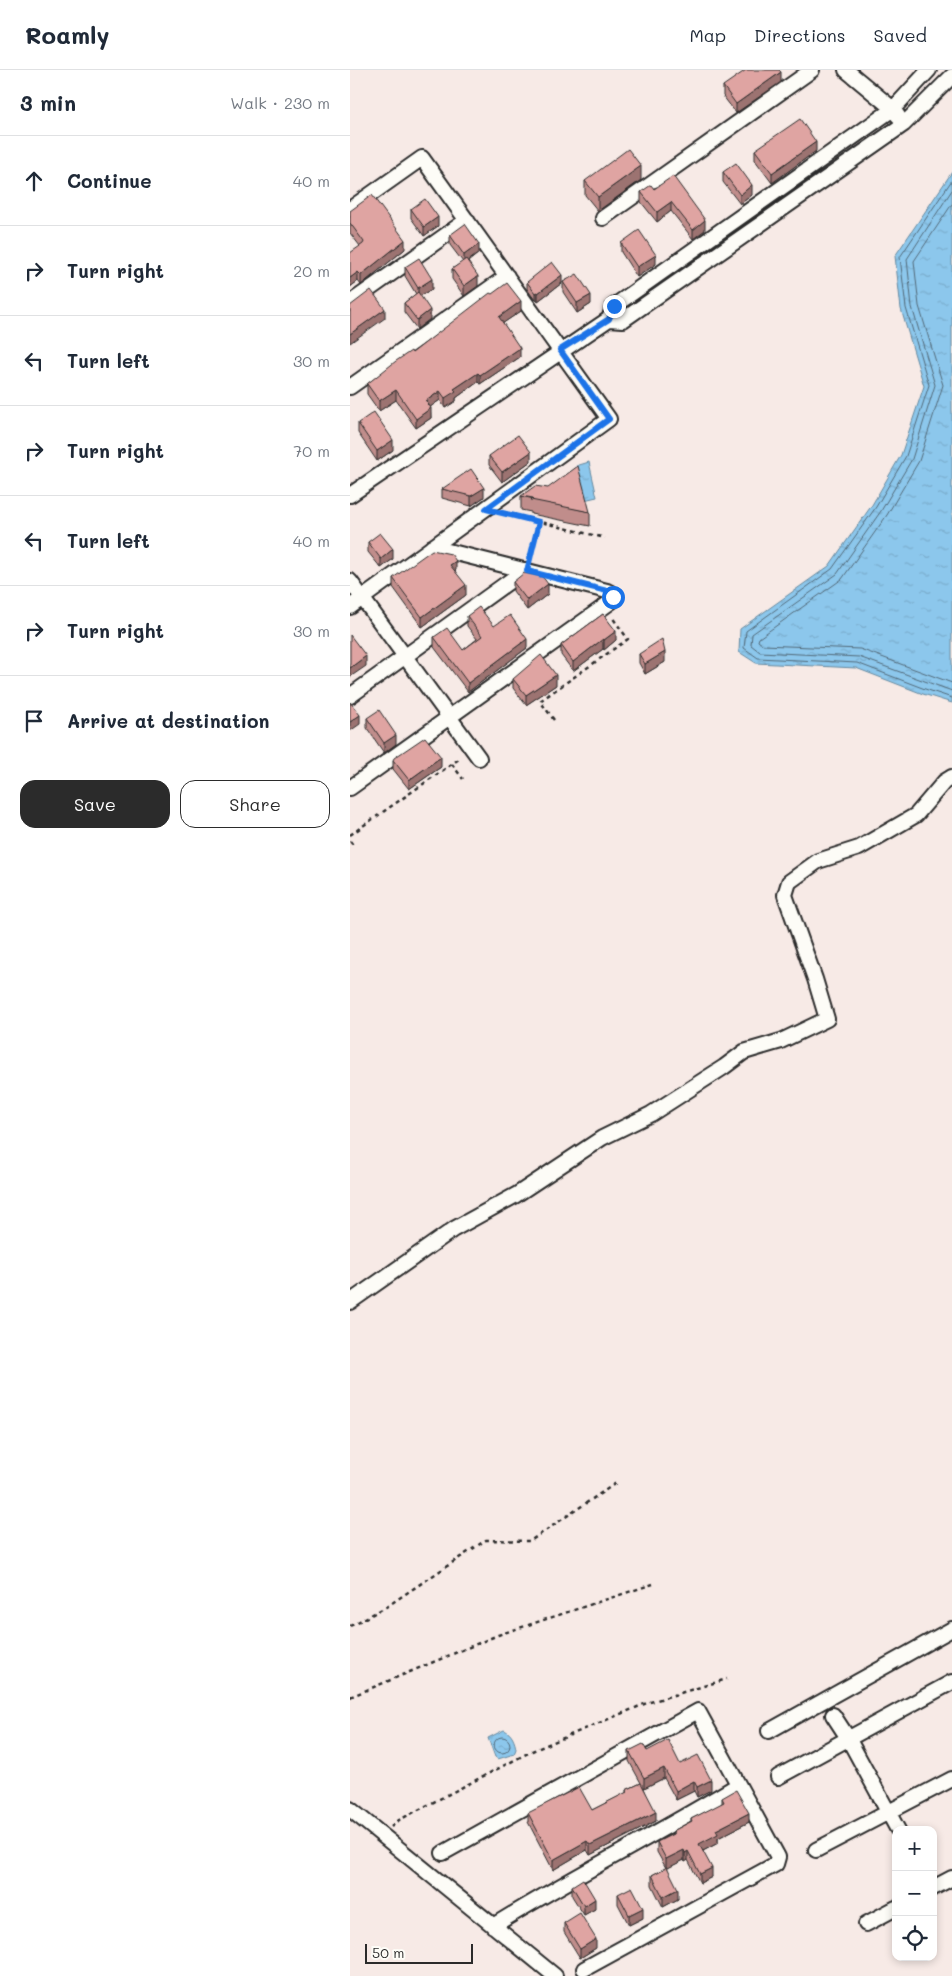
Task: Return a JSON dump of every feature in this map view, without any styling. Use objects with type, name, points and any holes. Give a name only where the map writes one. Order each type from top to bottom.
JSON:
[{"type":"street","points":[[603,218],[812,70]]},
{"type":"street","points":[[846,70],[893,109],[904,124]]},
{"type":"street","points":[[350,495],[560,350],[609,319],[614,306],[893,109],[929,70]]},
{"type":"street","points":[[609,319],[622,320],[904,124],[952,76]]},
{"type":"street","points":[[350,209],[422,158],[609,419],[350,607]]},
{"type":"street","points":[[350,303],[467,220]]},
{"type":"street","points":[[350,387],[507,276]]},
{"type":"street","points":[[350,788],[612,601],[611,593],[607,591],[432,547]]},
{"type":"street","points":[[350,696],[526,571]]},
{"type":"street","points":[[350,581],[479,758]]},
{"type":"street","points":[[350,1302],[454,1229],[516,1195],[602,1138],[651,1114],[744,1052],[781,1041],[827,1019],[815,979],[784,896],[789,882],[818,862],[859,848],[916,815],[944,782],[952,777]]},
{"type":"street","points":[[769,1731],[952,1629]]},
{"type":"street","points":[[778,1777],[952,1682]]},
{"type":"street","points":[[443,1853],[698,1711],[778,1857],[776,1864],[584,1969]]},
{"type":"street","points":[[833,1715],[848,1738],[896,1826]]},
{"type":"street","points":[[816,1850],[952,1779]]},
{"type":"street","points":[[493,1926],[738,1785]]},
{"type":"street","points":[[350,1810],[555,1976]]},
{"type":"street","points":[[937,1886],[952,1878]]},
{"type":"street","points":[[866,1924],[892,1910]]},
{"type":"path","points":[[486,509],[605,538]]},
{"type":"path","points":[[526,571],[539,522]]},
{"type":"path","points":[[554,720],[540,701],[628,639],[605,607]]},
{"type":"path","points":[[350,835],[459,759]]},
{"type":"path","points":[[452,764],[464,779]]},
{"type":"path","points":[[350,841],[353,845]]},
{"type":"path","points":[[350,1626],[386,1607],[486,1540],[530,1541],[616,1483]]},
{"type":"path","points":[[350,1697],[498,1635],[653,1584]]},
{"type":"path","points":[[383,1835],[399,1820],[532,1751],[647,1703],[727,1679]]},
{"type":"water","points":[[952,172],[952,703],[856,668],[756,663],[739,652],[740,629],[829,566],[872,505],[901,455],[924,386],[901,309],[895,256]]},
{"type":"water","points":[[589,462],[597,497],[584,500],[576,466]]},
{"type":"water","points":[[504,1730],[511,1735],[516,1749],[514,1754],[498,1759],[495,1757],[488,1738]]},
{"type":"building","points":[[746,70],[779,70],[781,72],[736,104],[723,86]]},
{"type":"building","points":[[800,119],[816,142],[772,173],[755,150]]},
{"type":"building","points":[[628,149],[641,166],[598,197],[585,181]]},
{"type":"building","points":[[736,163],[752,185],[740,195],[723,172]]},
{"type":"building","points":[[673,176],[705,220],[693,230],[671,202],[657,212],[641,192],[651,185],[654,189]]},
{"type":"building","points":[[372,195],[405,240],[361,275],[358,272],[350,278],[350,253],[364,242],[350,223],[350,211]]},
{"type":"building","points":[[425,199],[438,217],[424,227],[411,209]]},
{"type":"building","points":[[465,224],[479,244],[464,255],[450,235]]},
{"type":"building","points":[[639,230],[656,255],[637,267],[621,243]]},
{"type":"building","points":[[419,258],[432,279],[418,288],[405,267]]},
{"type":"building","points":[[466,259],[478,276],[464,286],[452,269]]},
{"type":"building","points":[[552,262],[562,275],[538,293],[535,293],[527,282]]},
{"type":"building","points":[[577,274],[591,295],[577,303],[563,282]]},
{"type":"building","points":[[507,283],[521,301],[499,317],[520,348],[480,375],[478,373],[454,389],[456,391],[445,398],[440,391],[426,401],[431,408],[416,419],[396,390],[379,401],[367,384],[396,361],[411,351],[412,353],[490,293],[492,294]]},
{"type":"building","points":[[371,290],[385,309],[350,334],[350,306]]},
{"type":"building","points":[[418,292],[430,310],[417,320],[404,303]]},
{"type":"building","points":[[374,412],[393,440],[377,451],[358,423]]},
{"type":"building","points":[[518,435],[531,452],[502,472],[489,456]]},
{"type":"building","points":[[578,466],[590,512],[531,500],[533,498],[521,496],[535,486],[548,488]]},
{"type":"building","points":[[471,469],[484,488],[471,496],[442,489]]},
{"type":"building","points":[[380,533],[393,549],[381,559],[368,542]]},
{"type":"building","points":[[432,550],[451,554],[456,561],[450,565],[466,585],[422,617],[393,578]]},
{"type":"building","points":[[524,573],[542,576],[548,584],[527,600],[513,582]]},
{"type":"building","points":[[479,607],[494,626],[510,615],[527,639],[468,683],[434,637],[447,628],[463,650],[482,636],[467,616]]},
{"type":"building","points":[[603,614],[616,631],[573,662],[561,645]]},
{"type":"building","points":[[350,635],[366,656],[350,668]]},
{"type":"building","points":[[662,639],[665,652],[645,664],[639,654]]},
{"type":"building","points":[[541,655],[556,675],[526,695],[513,679]]},
{"type":"building","points":[[350,702],[360,715],[350,722]]},
{"type":"building","points":[[379,710],[396,735],[384,743],[367,718]]},
{"type":"building","points":[[425,737],[441,757],[409,780],[393,760]]},
{"type":"building","points":[[668,1740],[680,1764],[698,1755],[711,1780],[697,1787],[694,1781],[676,1791],[664,1768],[644,1778],[629,1751],[643,1744],[647,1751]]},
{"type":"building","points":[[641,1783],[656,1812],[590,1845],[587,1841],[553,1860],[528,1813],[579,1787],[592,1810]]},
{"type":"building","points":[[736,1790],[749,1813],[716,1830],[718,1834],[699,1844],[712,1868],[700,1874],[688,1851],[685,1853],[684,1850],[666,1859],[657,1842],[675,1833],[673,1831],[692,1821],[691,1819],[724,1802],[722,1798]]},
{"type":"building","points":[[667,1867],[678,1889],[663,1897],[652,1875]]},
{"type":"building","points":[[583,1879],[595,1899],[584,1906],[572,1886]]},
{"type":"building","points":[[632,1887],[643,1908],[629,1915],[618,1894]]},
{"type":"building","points":[[580,1913],[596,1939],[580,1949],[564,1923]]},
{"type":"route","points":[[613,597],[607,591],[527,571],[539,522],[486,509],[609,419],[560,350],[609,319],[614,306]]}]
